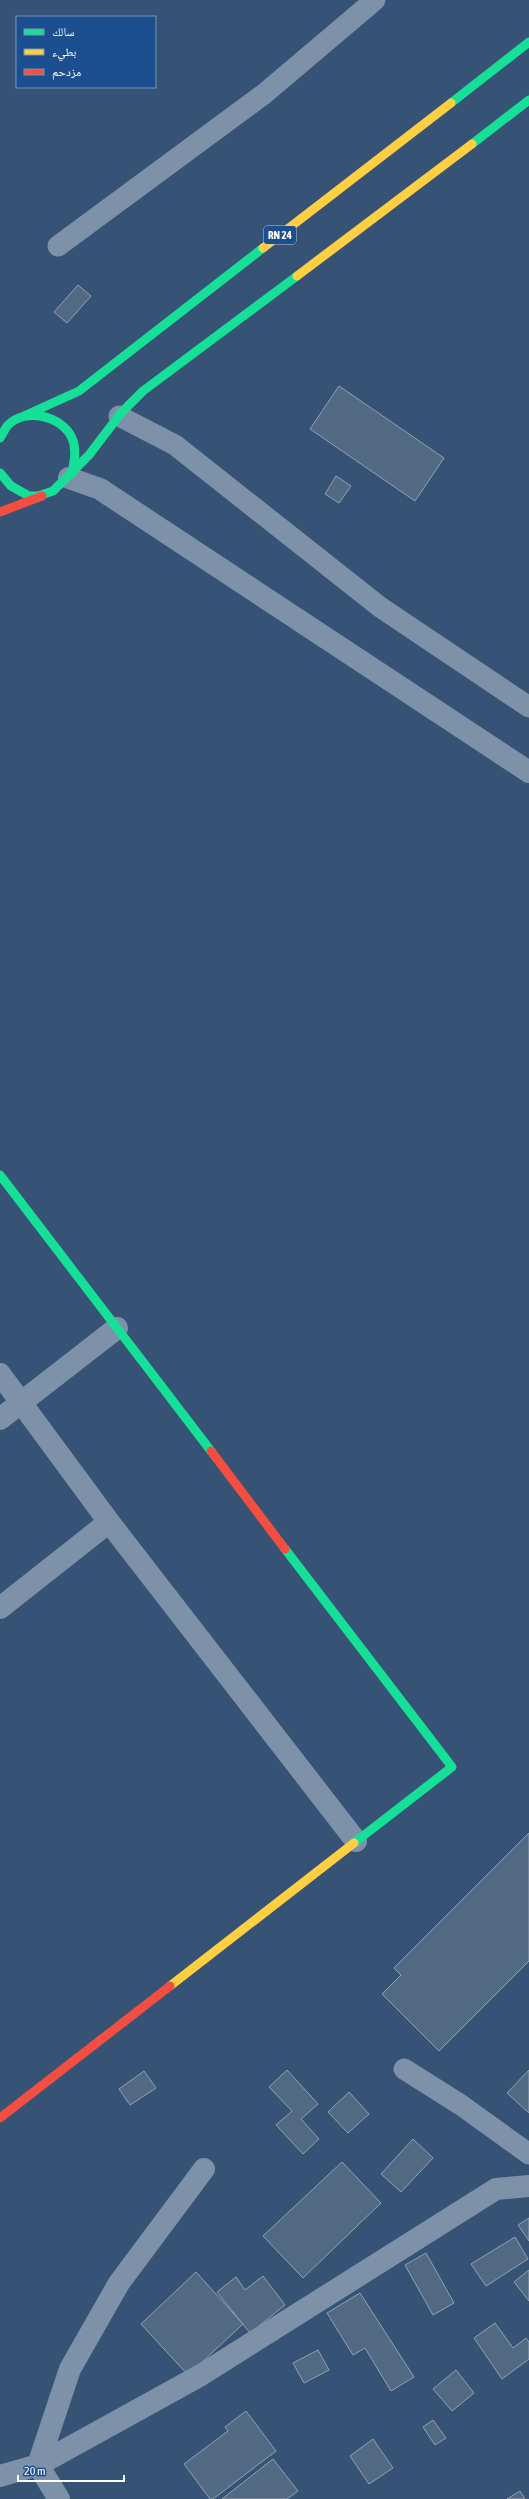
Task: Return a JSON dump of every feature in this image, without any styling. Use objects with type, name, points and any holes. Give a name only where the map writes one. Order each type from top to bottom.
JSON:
[{"type":"main road","name":"RN 24","points":[[6,429],[79,391],[529,42]]},
{"type":"main road","points":[[0,512],[52,492],[64,485],[103,441],[119,416],[144,390],[422,183],[529,100]]},
{"type":"main road","points":[[6,429],[38,414],[52,417],[61,423],[71,433],[76,446],[77,461],[71,476]]},
{"type":"main road","points":[[0,473],[12,487],[24,494],[38,496],[52,492]]},
{"type":"main road","points":[[0,1175],[452,1767],[0,2118]]},
{"type":"street","points":[[71,476],[100,489],[529,772]]},
{"type":"street","points":[[0,1419],[117,1328]]},
{"type":"street","points":[[0,1374],[110,1522],[356,1841]]},
{"type":"street","points":[[0,1608],[110,1522]]},
{"type":"street","points":[[38,2465],[70,2369],[119,2284],[204,2168]]},
{"type":"street","points":[[0,2476],[38,2465],[201,2375],[496,2189],[529,2186]]},
{"type":"street","points":[[38,2465],[59,2499]]},
{"type":"lane","points":[[58,246],[264,94],[375,0]]},
{"type":"lane","points":[[119,416],[175,445],[380,606],[529,707]]},
{"type":"lane","points":[[404,2069],[462,2105],[529,2154]]},
{"type":"building","points":[[78,285],[91,296],[67,323],[54,312]]},
{"type":"building","points":[[339,386],[444,458],[415,501],[310,429]]},
{"type":"building","points":[[336,476],[351,486],[339,503],[325,494]]},
{"type":"building","points":[[529,1833],[529,1961],[439,2051],[382,1994],[401,1975],[394,1968]]},
{"type":"building","points":[[287,2070],[318,2104],[301,2119],[319,2139],[303,2154],[276,2125],[292,2111],[269,2087]]},
{"type":"building","points":[[529,2070],[529,2113],[507,2093]]},
{"type":"building","points":[[144,2071],[156,2088],[130,2105],[119,2089]]},
{"type":"building","points":[[349,2092],[369,2114],[348,2133],[328,2112]]},
{"type":"building","points":[[413,2139],[433,2158],[401,2192],[381,2174]]},
{"type":"building","points":[[342,2162],[381,2203],[303,2278],[263,2236]]},
{"type":"building","points":[[529,2218],[529,2241],[518,2225]]},
{"type":"building","points":[[515,2237],[528,2259],[486,2286],[471,2264]]},
{"type":"building","points":[[426,2253],[454,2303],[433,2315],[405,2265]]},
{"type":"building","points":[[529,2270],[529,2301],[514,2282]]},
{"type":"building","points":[[196,2272],[243,2324],[188,2375],[141,2324]]},
{"type":"building","points":[[263,2276],[285,2305],[250,2333],[217,2292],[236,2277],[245,2290]]},
{"type":"building","points":[[360,2293],[414,2377],[391,2391],[365,2348],[353,2355],[327,2313]]},
{"type":"building","points":[[495,2323],[513,2348],[526,2338],[529,2342],[529,2359],[502,2379],[474,2338]]},
{"type":"building","points":[[318,2350],[329,2370],[304,2383],[293,2363]]},
{"type":"building","points":[[456,2370],[474,2393],[452,2411],[433,2389]]},
{"type":"building","points":[[246,2411],[276,2451],[213,2499],[210,2499],[184,2464],[228,2431],[225,2427]]},
{"type":"building","points":[[433,2420],[446,2438],[435,2445],[423,2427]]},
{"type":"building","points":[[373,2439],[393,2468],[369,2484],[350,2456]]},
{"type":"building","points":[[273,2459],[298,2491],[287,2499],[222,2499]]},
{"type":"building","points":[[520,2491],[525,2499],[507,2499]]},
{"type":"traffic: fast","points":[[451,103],[529,42]]},
{"type":"traffic: fast","points":[[472,144],[529,100]]},
{"type":"traffic: fast","points":[[24,416],[79,391],[263,248]]},
{"type":"traffic: fast","points":[[0,473],[11,486],[29,496],[38,496],[53,491],[89,455],[121,413],[143,391],[297,276]]},
{"type":"traffic: fast","points":[[0,438],[8,425],[16,419],[24,416],[34,415],[52,419],[67,430],[74,442],[75,451],[72,474]]},
{"type":"traffic: fast","points":[[0,1175],[211,1451]]},
{"type":"traffic: fast","points":[[285,1549],[452,1767],[354,1843]]},
{"type":"traffic: slow","points":[[263,248],[451,103]]},
{"type":"traffic: slow","points":[[297,276],[472,144]]},
{"type":"traffic: slow","points":[[170,1986],[354,1843]]},
{"type":"traffic: jam","points":[[0,512],[42,496]]},
{"type":"traffic: jam","points":[[211,1451],[285,1549]]},
{"type":"traffic: jam","points":[[0,2118],[170,1986]]}]
